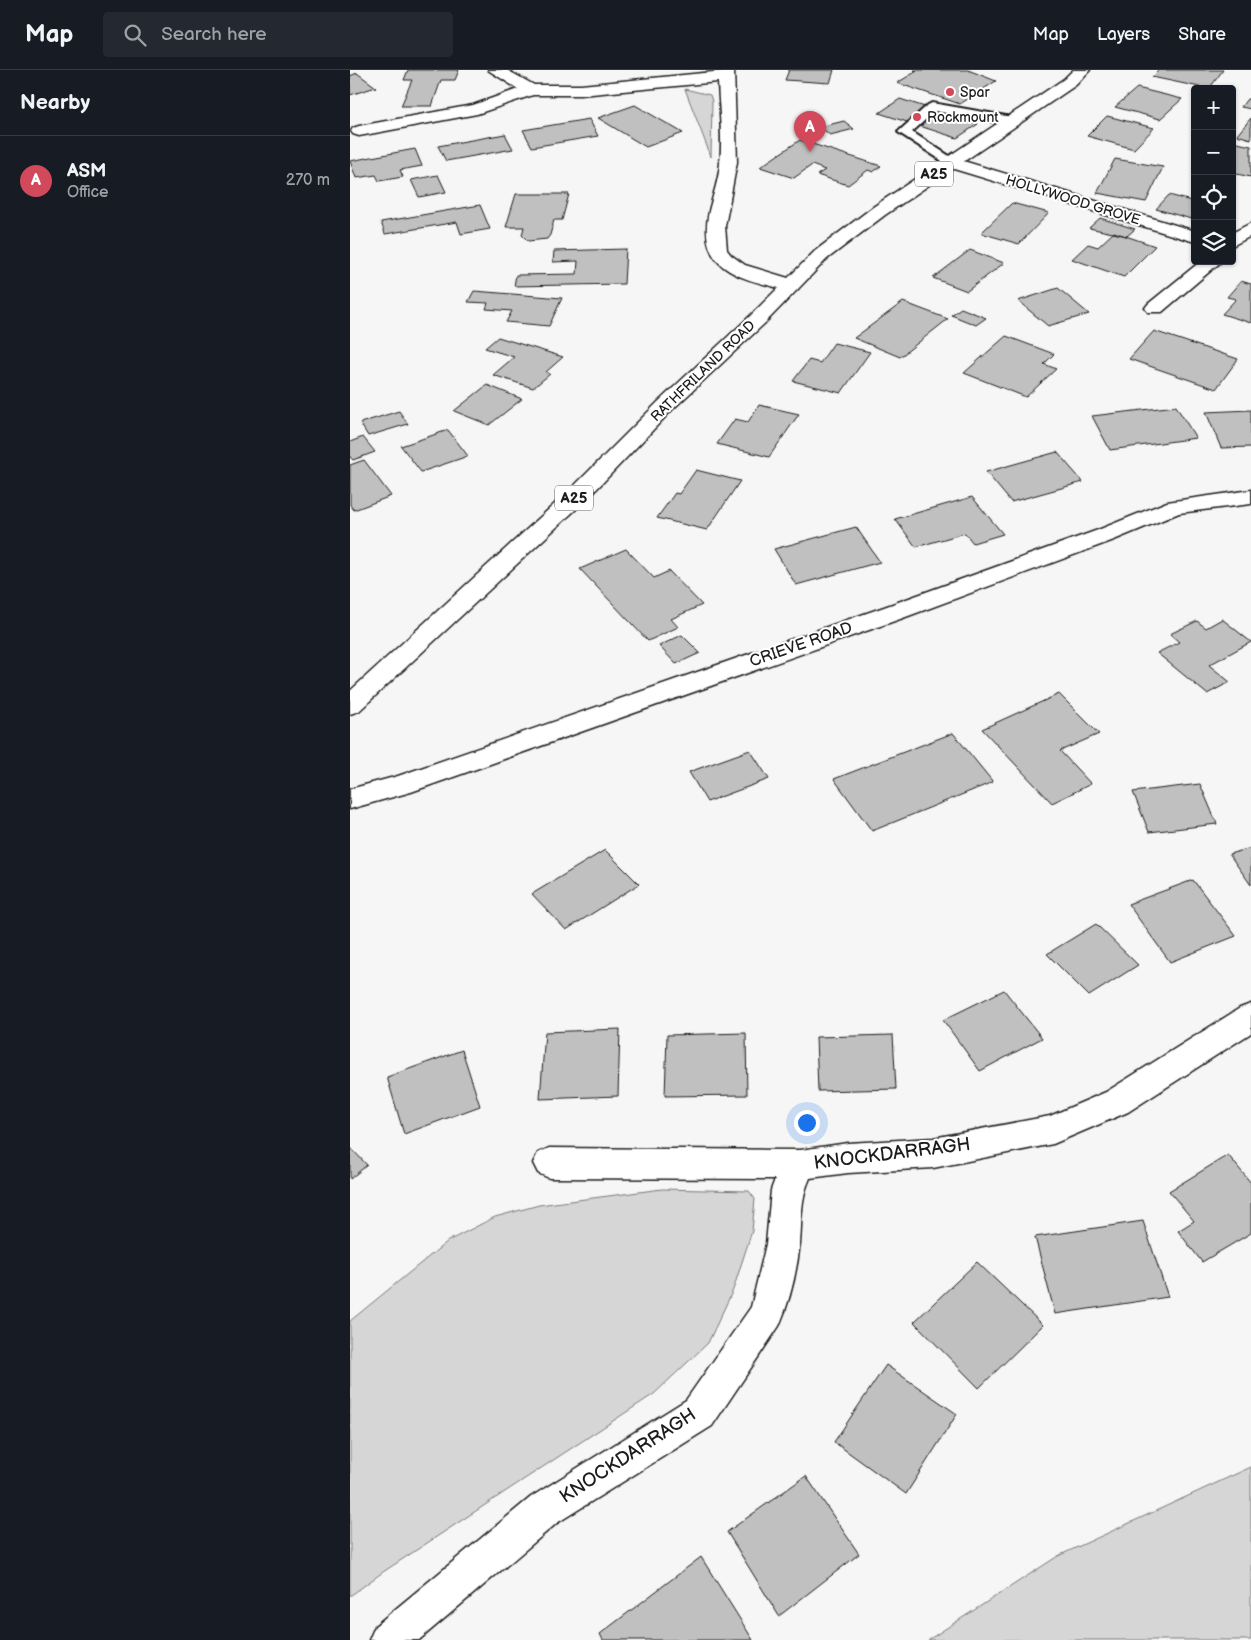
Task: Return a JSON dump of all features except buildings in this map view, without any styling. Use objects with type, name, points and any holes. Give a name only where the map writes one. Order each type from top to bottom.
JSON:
[{"type":"street","points":[[496,70],[531,90]]},
{"type":"street","name":"RATHFRILAND ROAD","points":[[350,705],[579,494],[665,406],[821,255],[879,211],[1070,82],[1082,70]]},
{"type":"street","points":[[359,131],[477,109],[531,90],[581,90],[726,74],[729,163],[715,234],[716,247],[724,260],[741,270],[791,285]]},
{"type":"street","name":"HOLLYWOOD GROVE","points":[[950,162],[1191,236]]},
{"type":"street","points":[[1236,238],[1251,228]]},
{"type":"street","points":[[1155,308],[1208,265]]},
{"type":"street","name":"CRIEVE ROAD","points":[[350,799],[402,786],[847,629],[1106,535],[1176,507],[1251,497]]},
{"type":"street","name":"KNOCKDARRAGH","points":[[389,1640],[544,1510],[699,1413],[767,1314],[784,1244],[788,1190],[800,1165],[848,1158],[934,1153],[1053,1130],[1117,1102],[1251,1017]]},
{"type":"street","points":[[549,1163],[800,1165]]},
{"type":"lane","points":[[950,162],[904,132],[932,107],[1012,121]]},
{"type":"shaded area","points":[[685,89],[710,95],[712,101],[711,157]]},
{"type":"shaded area","points":[[662,1189],[749,1191],[755,1199],[752,1231],[733,1290],[708,1343],[654,1394],[383,1572],[350,1596],[350,1321],[448,1241],[495,1217],[539,1205]]},
{"type":"shaded area","points":[[1251,1467],[1251,1640],[928,1640],[1058,1556]]},
{"type":"place","name":"Spar","points":[[950,92]]},
{"type":"place","name":"Rockmount","points":[[917,117]]},
{"type":"place","name":"ASM","points":[[810,152]]}]
